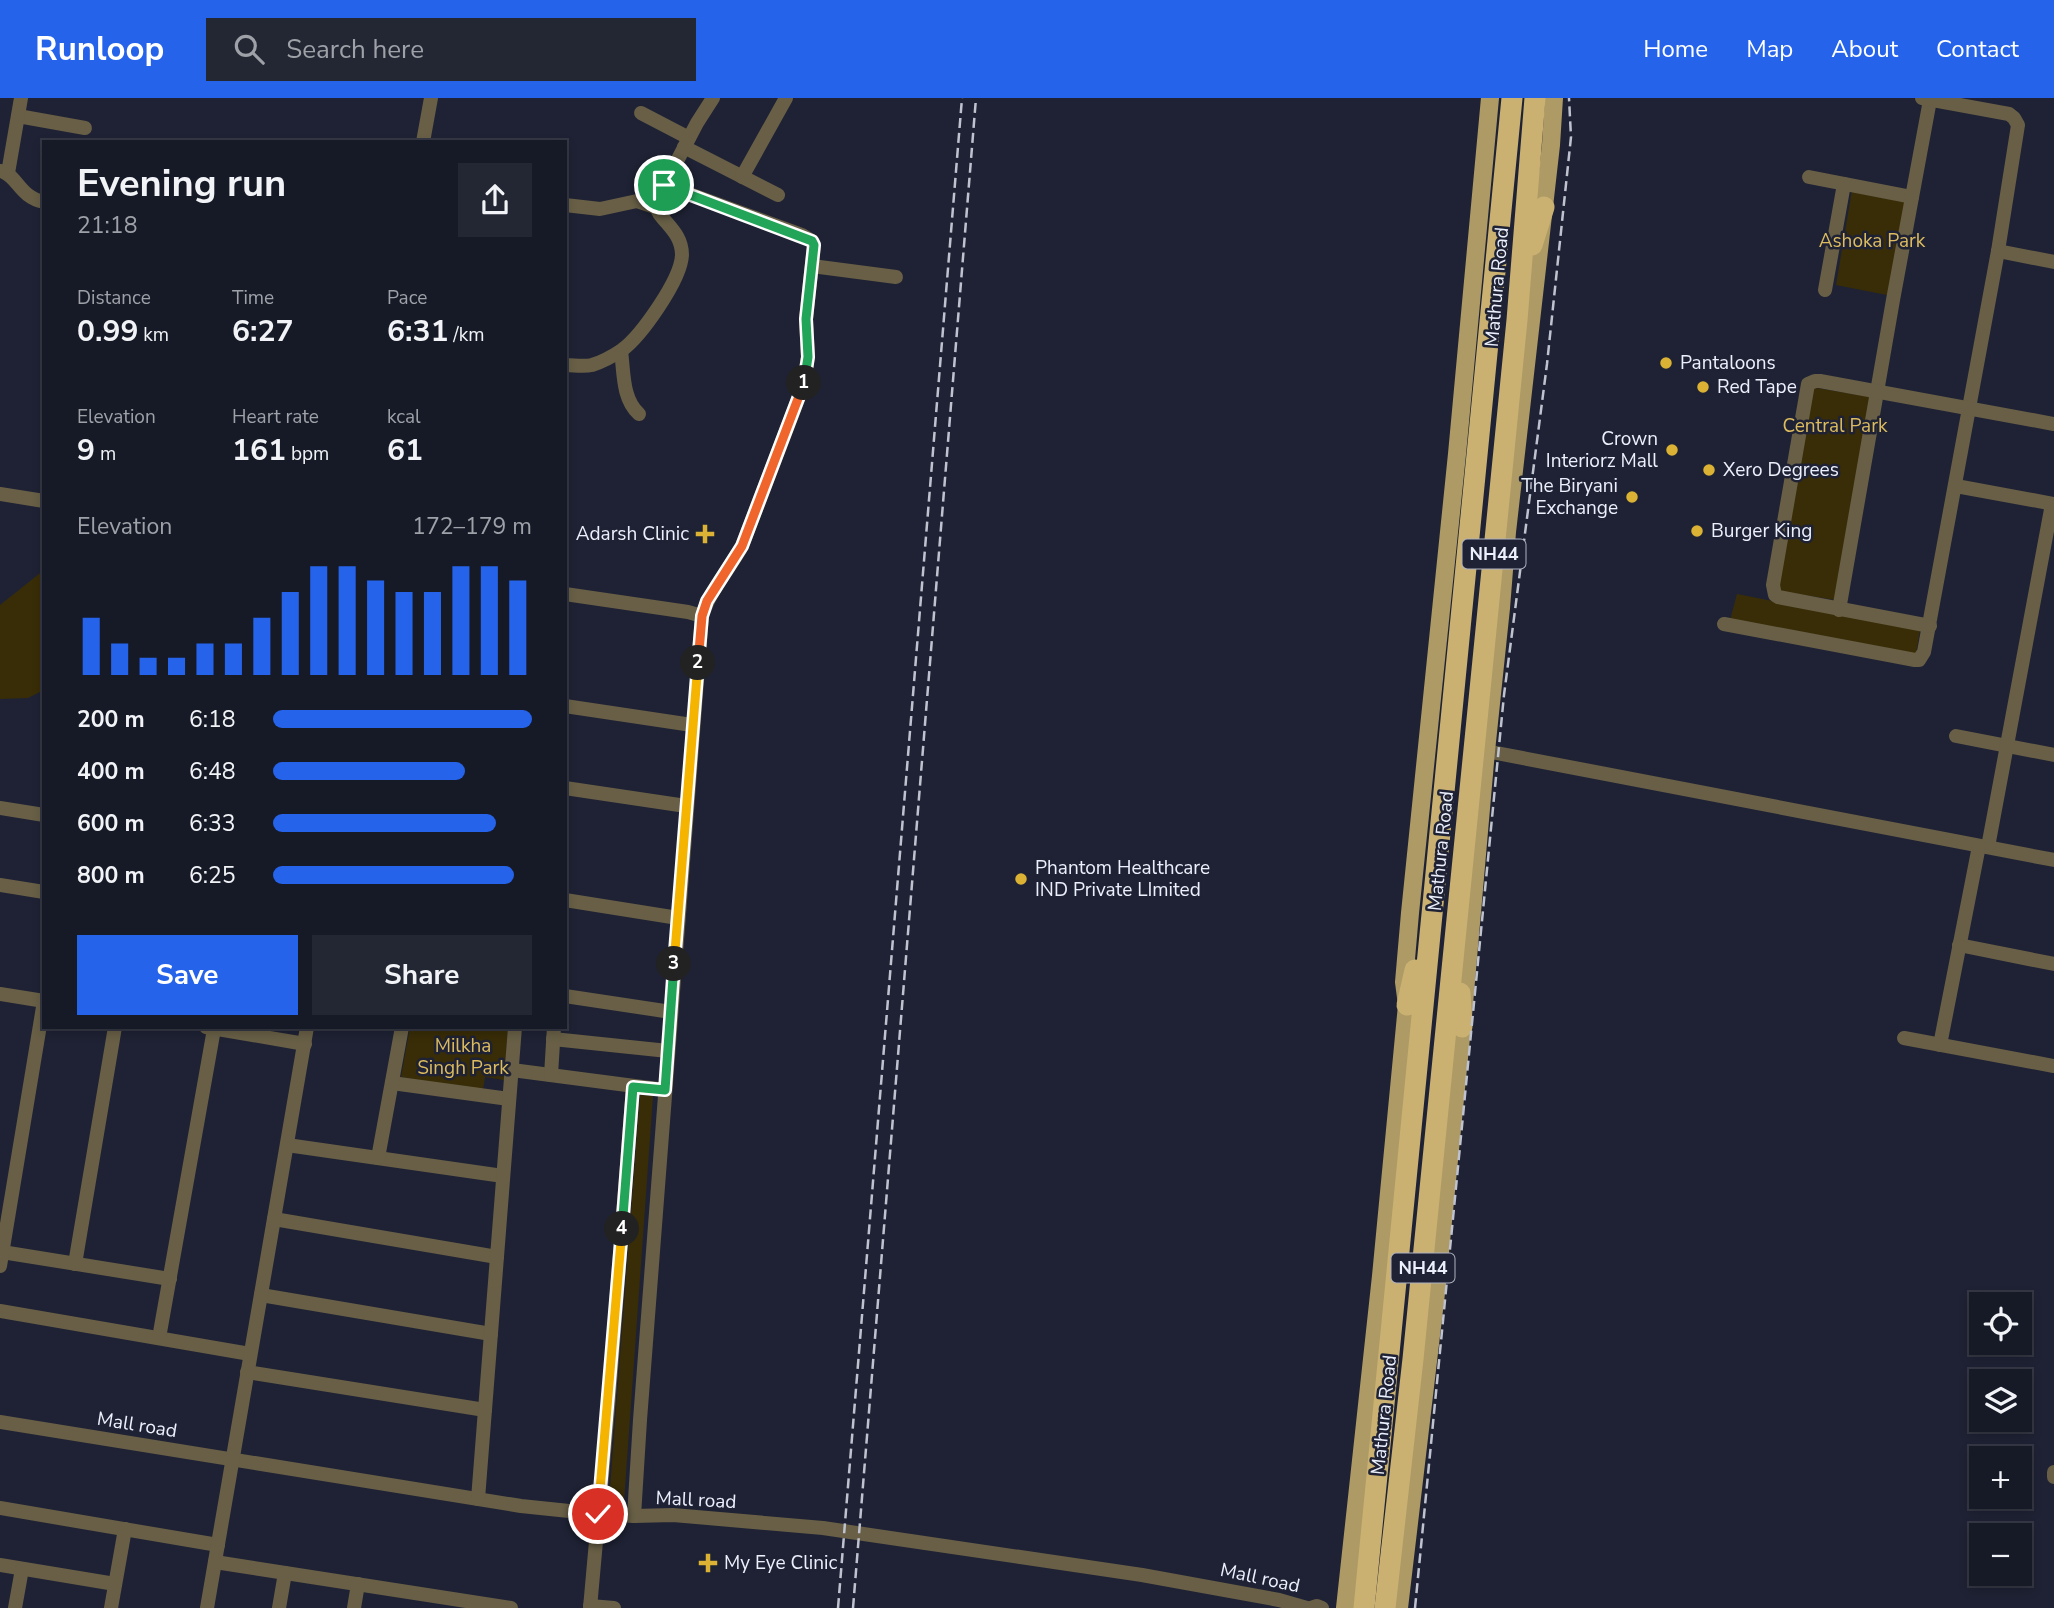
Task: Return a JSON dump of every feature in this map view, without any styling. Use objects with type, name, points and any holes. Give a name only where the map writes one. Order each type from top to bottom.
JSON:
[{"type":"highway","name":"Mathura Road","points":[[1364,1608],[1415,1006],[1433,910],[1512,98]]},
{"type":"highway","name":"Mathura Road","points":[[1385,1608],[1448,1010],[1520,283],[1535,98]]},
{"type":"highway","points":[[1520,283],[1544,207]]},
{"type":"highway","points":[[1455,939],[1462,1027]]},
{"type":"main road","points":[[1345,1608],[1415,1006],[1404,982],[1490,98]]},
{"type":"main road","points":[[1399,1608],[1436,1293],[1517,431],[1554,98]]},
{"type":"main road","points":[[1338,1608],[1355,1454],[1371,1370]]},
{"type":"main road","points":[[1407,1608],[1420,1486],[1417,1452]]},
{"type":"main road","points":[[1354,1532],[1359,1548],[1365,1555],[1376,1559],[1385,1559],[1395,1553],[1407,1535]]},
{"type":"street","points":[[21,98],[4,172],[30,197],[42,201]]},
{"type":"street","points":[[423,140],[431,98]]},
{"type":"street","points":[[655,207],[686,143],[713,98]]},
{"type":"street","points":[[741,177],[786,98]]},
{"type":"street","points":[[1724,624],[1915,660],[1919,660],[1924,652],[1970,409],[2018,125],[2009,114],[1926,99],[1912,197],[1839,610]]},
{"type":"street","points":[[641,113],[741,177],[778,195]]},
{"type":"street","points":[[18,116],[85,128]]},
{"type":"street","points":[[1809,177],[1912,197]]},
{"type":"street","points":[[1825,290],[1844,184]]},
{"type":"street","points":[[634,1516],[702,616],[710,596],[745,540],[802,389],[808,357],[806,319],[814,245],[802,235],[664,185]]},
{"type":"street","points":[[567,205],[600,209],[637,201],[655,207],[676,235],[682,256],[674,280],[653,314],[641,332],[621,351],[594,364],[567,365]]},
{"type":"street","points":[[1998,251],[2054,261]]},
{"type":"street","points":[[812,266],[896,277]]},
{"type":"street","points":[[621,351],[630,404],[639,414]]},
{"type":"street","points":[[1930,626],[1778,597],[1774,592],[1773,585],[1808,384],[1815,381],[2054,424]]},
{"type":"street","points":[[1940,1045],[1959,945],[2007,746],[2053,504],[1956,486]]},
{"type":"street","points":[[0,494],[42,500]]},
{"type":"street","points":[[567,594],[702,616]]},
{"type":"street","points":[[567,706],[692,725]]},
{"type":"street","points":[[1956,736],[2054,755]]},
{"type":"street","points":[[1486,751],[2054,860]]},
{"type":"street","points":[[567,788],[686,806]]},
{"type":"street","points":[[0,808],[42,815]]},
{"type":"street","points":[[0,885],[42,892]]},
{"type":"street","points":[[567,900],[678,918]]},
{"type":"street","points":[[1959,945],[2054,964]]},
{"type":"street","points":[[0,994],[42,1001]]},
{"type":"street","points":[[567,996],[671,1012]]},
{"type":"street","points":[[42,1013],[1,1259],[75,1264],[170,1279]]},
{"type":"street","points":[[75,1264],[115,1029]]},
{"type":"street","points":[[159,1338],[209,1029]]},
{"type":"street","points":[[215,1029],[305,1044]]},
{"type":"street","points":[[207,1608],[307,1029]]},
{"type":"street","points":[[378,1158],[401,1029]]},
{"type":"street","points":[[478,1499],[515,1029]]},
{"type":"street","points":[[551,1075],[554,1033],[668,1051]]},
{"type":"street","points":[[1904,1038],[2054,1066]]},
{"type":"street","points":[[512,1070],[665,1090]]},
{"type":"street","points":[[392,1083],[509,1099]]},
{"type":"street","points":[[614,1608],[590,1607],[633,1087]]},
{"type":"street","points":[[287,1145],[503,1176]]},
{"type":"street","points":[[274,1219],[497,1257]]},
{"type":"street","points":[[261,1295],[491,1334]]},
{"type":"street","points":[[0,1311],[250,1353]]},
{"type":"street","points":[[247,1373],[485,1410]]},
{"type":"street","name":"Mall road","points":[[0,1422],[521,1506],[598,1514],[673,1516],[822,1528],[1142,1575],[1309,1608],[1322,1608]]},
{"type":"street","points":[[0,1508],[218,1545]]},
{"type":"street","points":[[111,1608],[125,1529]]},
{"type":"street","points":[[215,1562],[358,1584],[421,1601],[511,1608]]},
{"type":"street","points":[[0,1565],[116,1584]]},
{"type":"street","points":[[15,1608],[22,1569]]},
{"type":"street","points":[[279,1608],[285,1573]]},
{"type":"street","points":[[354,1608],[358,1584]]},
{"type":"green space","name":"Ashoka Park","points":[[1852,190],[1906,199],[1892,296],[1836,285]]},
{"type":"green space","name":"Central Park","points":[[1811,387],[1871,397],[1836,600],[1778,591]]},
{"type":"green space","points":[[42,572],[42,691],[28,698],[0,699],[0,605]]},
{"type":"green space","points":[[1737,594],[1920,630],[1916,654],[1730,620]]},
{"type":"green space","name":"Milkha Singh Park","points":[[410,1029],[508,1029],[504,1080],[485,1077],[483,1090],[401,1077]]},
{"type":"green space","points":[[640,1095],[653,1096],[624,1502],[609,1501]]},
{"type":"railway","points":[[838,1608],[962,98]]},
{"type":"railway","points":[[853,1608],[976,98]]},
{"type":"railway","points":[[1415,1608],[1504,695],[1547,364],[1571,137],[1569,98]]},
{"type":"place","name":"Pantaloons","points":[[1666,363]]},
{"type":"place","name":"Red Tape","points":[[1703,387]]},
{"type":"place","name":"Crown Interiorz Mall","points":[[1672,450]]},
{"type":"place","name":"Xero Degrees","points":[[1709,470]]},
{"type":"place","name":"The Biryani Exchange","points":[[1632,497]]},
{"type":"place","name":"Burger King","points":[[1697,531]]},
{"type":"place","name":"Adarsh Clinic","points":[[705,534]]},
{"type":"place","name":"Phantom Healthcare IND Private LImited","points":[[1021,879]]},
{"type":"place","name":"My Eye Clinic","points":[[708,1563]]},
{"type":"route","points":[[598,1514],[633,1087],[665,1090],[702,616],[707,601],[748,533],[802,389],[808,357],[806,319],[814,245],[802,235],[664,185]]}]
